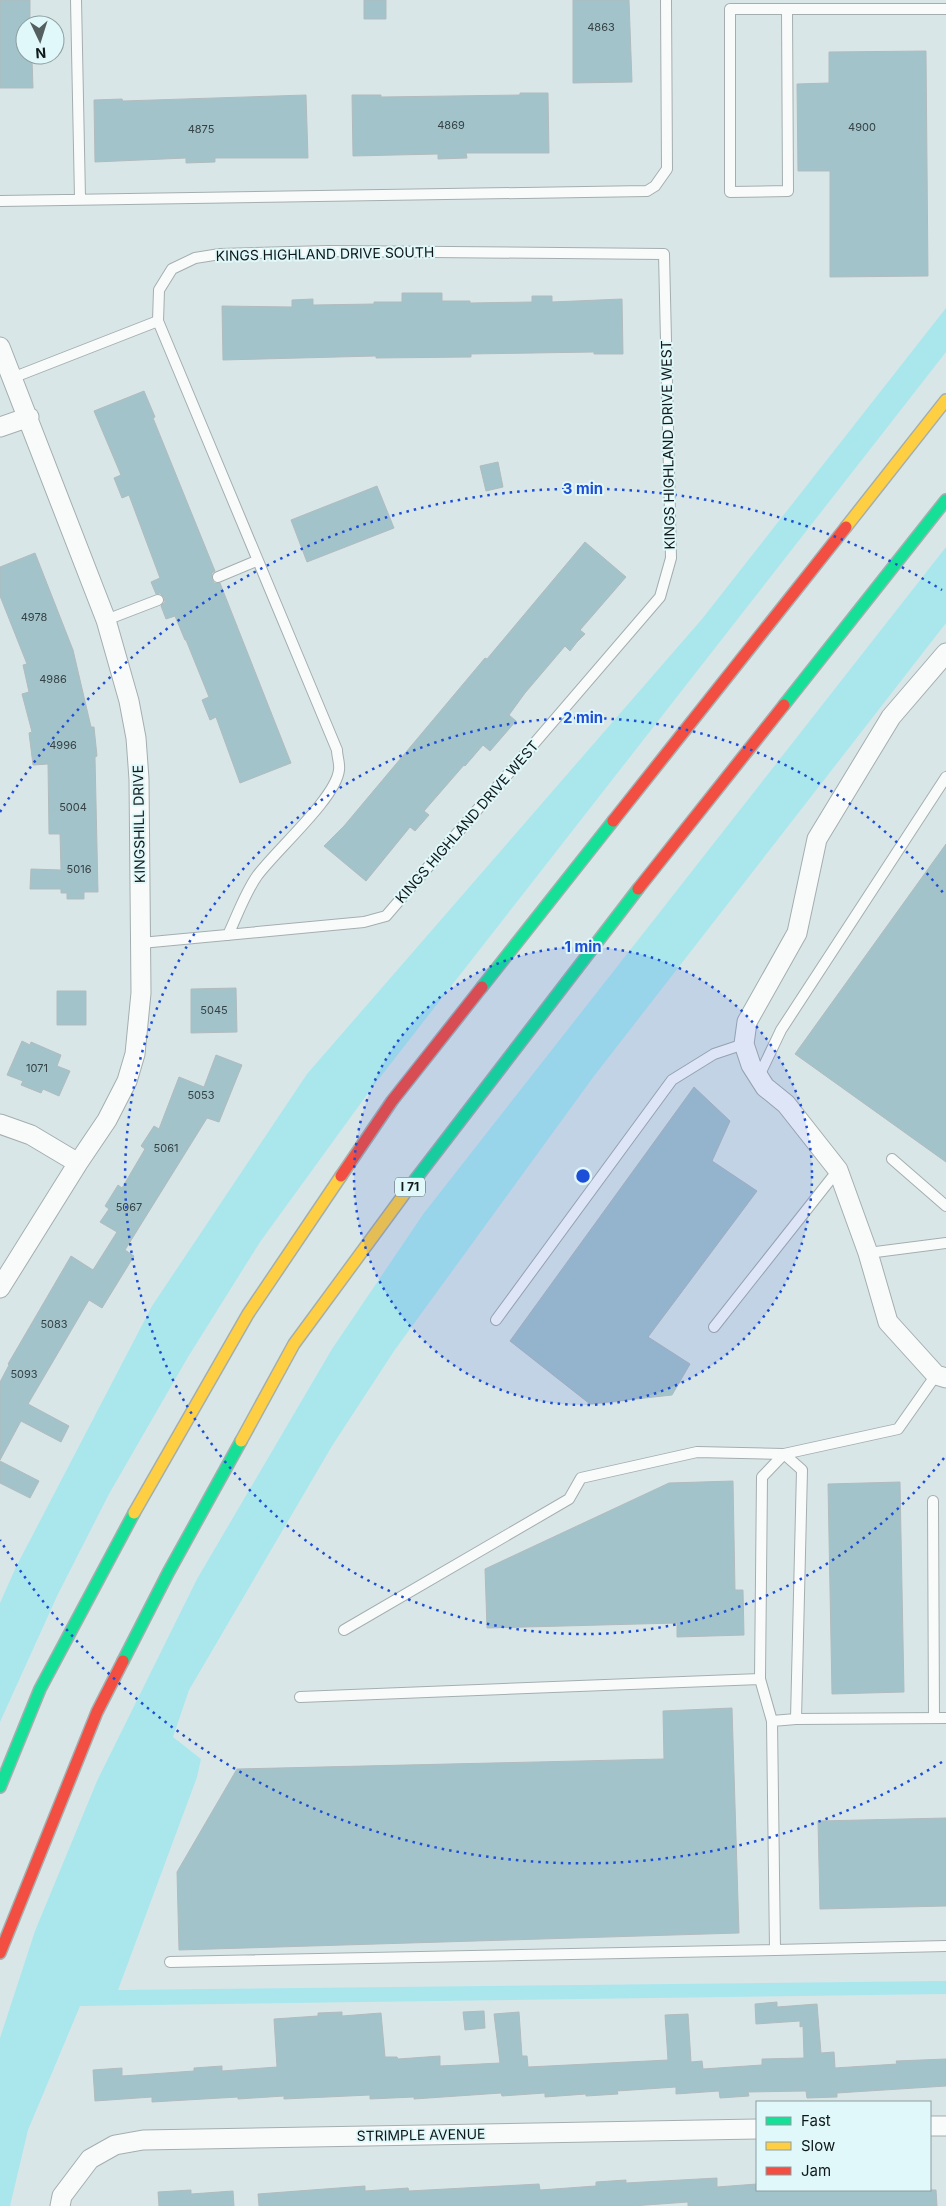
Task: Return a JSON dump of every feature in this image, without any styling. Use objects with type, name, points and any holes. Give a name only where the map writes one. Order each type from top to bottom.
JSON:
[{"type":"highway","points":[[0,1787],[40,1689],[115,1545],[248,1314],[392,1101],[946,400]]},
{"type":"highway","name":"I 71","points":[[0,1953],[97,1712],[168,1573],[294,1344],[400,1200],[574,971],[946,500]]},
{"type":"street","name":"KINGSHILL DRIVE","points":[[0,348],[28,416],[119,657],[136,738],[139,779],[141,943],[140,1009],[135,1054],[127,1082],[117,1102],[0,1288]]},
{"type":"street","points":[[0,427],[28,416]]},
{"type":"street","points":[[941,1376],[888,1322],[868,1253],[838,1170],[786,1104],[765,1087],[755,1070],[744,1044],[747,1022],[797,933],[817,839],[890,718],[946,653]]},
{"type":"street","points":[[0,1124],[32,1135],[78,1163]]},
{"type":"street","points":[[931,2126],[946,2126]]},
{"type":"street","name":"STRIMPLE AVENUE","points":[[60,2206],[62,2196],[90,2159],[115,2145],[143,2140],[756,2129]]},
{"type":"lane","points":[[76,0],[80,198]]},
{"type":"lane","points":[[0,201],[80,198],[647,191],[655,186],[667,169],[666,0]]},
{"type":"lane","points":[[787,9],[788,191],[730,192],[730,9],[787,9],[946,9]]},
{"type":"lane","name":"KINGS HIGHLAND DRIVE SOUTH","points":[[158,321],[159,290],[172,269],[195,258],[220,254],[328,251],[664,254]]},
{"type":"lane","name":"KINGS HIGHLAND DRIVE WEST","points":[[141,943],[364,922],[386,916],[660,598],[671,558],[664,254]]},
{"type":"lane","points":[[12,378],[158,321],[336,750],[339,769],[334,787],[301,827],[273,855],[255,879],[228,935]]},
{"type":"lane","points":[[218,577],[256,561]]},
{"type":"lane","points":[[106,620],[158,600]]},
{"type":"lane","points":[[755,1070],[946,777]]},
{"type":"lane","points":[[496,1320],[672,1080],[714,1054],[744,1044]]},
{"type":"lane","points":[[892,1159],[946,1206]]},
{"type":"lane","points":[[714,1327],[838,1170]]},
{"type":"lane","points":[[868,1253],[946,1243]]},
{"type":"lane","points":[[344,1630],[569,1499],[581,1478],[697,1452],[784,1454],[898,1429],[941,1376]]},
{"type":"lane","points":[[775,1950],[772,1721],[760,1679],[762,1477],[784,1454]]},
{"type":"lane","points":[[784,1454],[802,1470],[796,1719]]},
{"type":"lane","points":[[933,1501],[934,1718]]},
{"type":"lane","points":[[300,1697],[760,1679]]},
{"type":"lane","points":[[772,1721],[796,1719],[946,1718]]},
{"type":"lane","points":[[170,1962],[946,1946]]},
{"type":"shaded area","points":[[946,308],[946,352],[374,1085],[260,1242],[188,1357],[109,1494],[58,1594],[0,1722],[0,1603],[16,1567],[152,1306],[307,1074],[702,619]]},
{"type":"shaded area","points":[[946,547],[946,623],[594,1076],[394,1351],[332,1446],[189,1690],[173,1737],[201,1759],[197,1777],[118,1990],[946,1981],[946,1994],[80,2006],[28,2130],[10,2206],[0,2206],[0,2038],[35,1931],[97,1781],[197,1579],[332,1349],[424,1213]]},
{"type":"building","points":[[0,0],[30,0],[30,15],[15,15],[15,65],[32,65],[33,88],[0,88]]},
{"type":"building","points":[[364,0],[386,0],[386,19],[364,19]]},
{"type":"building","points":[[573,0],[629,0],[632,82],[573,83]]},
{"type":"building","points":[[926,51],[928,276],[830,277],[830,171],[798,171],[797,84],[829,83],[829,52]]},
{"type":"building","points":[[520,93],[548,93],[549,153],[466,153],[467,158],[438,159],[438,154],[353,156],[352,95],[381,95],[381,97],[520,95]]},
{"type":"building","points":[[306,95],[308,158],[215,158],[215,162],[186,163],[186,158],[95,162],[94,100],[122,99],[123,101]]},
{"type":"building","points":[[402,293],[442,293],[442,301],[470,301],[470,303],[532,302],[532,296],[552,296],[552,302],[622,299],[623,354],[594,354],[594,352],[471,354],[471,357],[376,358],[376,356],[223,360],[222,306],[292,307],[292,300],[313,299],[313,305],[402,302]]},
{"type":"building","points":[[144,391],[155,417],[153,418],[215,571],[212,573],[212,579],[214,583],[220,583],[291,763],[240,783],[216,717],[210,720],[202,700],[209,697],[186,640],[175,616],[166,619],[161,606],[165,602],[164,597],[160,593],[156,594],[151,582],[160,578],[129,495],[122,498],[114,478],[121,475],[94,411]]},
{"type":"building","points":[[498,462],[503,487],[486,491],[480,466]]},
{"type":"building","points":[[377,486],[394,528],[307,562],[291,520]]},
{"type":"building","points":[[585,542],[626,577],[580,630],[585,634],[570,651],[565,646],[525,693],[509,715],[516,721],[490,751],[483,745],[464,765],[424,811],[429,815],[415,831],[410,827],[366,881],[324,846],[344,826]]},
{"type":"building","points":[[35,553],[73,650],[91,727],[94,727],[97,756],[95,757],[98,892],[84,892],[84,899],[67,899],[67,893],[61,893],[61,889],[30,889],[31,869],[61,870],[60,834],[49,834],[48,764],[33,765],[29,733],[32,732],[22,694],[29,692],[23,665],[27,664],[0,596],[0,567]]},
{"type":"building","points":[[946,844],[946,1162],[795,1054]]},
{"type":"building","points":[[236,988],[237,1032],[191,1033],[191,989]]},
{"type":"building","points":[[57,991],[86,991],[86,1025],[57,1025]]},
{"type":"building","points":[[22,1041],[30,1045],[31,1042],[61,1055],[57,1066],[70,1071],[59,1096],[43,1089],[41,1093],[21,1085],[23,1081],[7,1075]]},
{"type":"building","points":[[216,1055],[242,1065],[219,1122],[207,1118],[125,1250],[134,1256],[102,1308],[89,1300],[28,1404],[69,1426],[61,1442],[21,1421],[0,1460],[0,1382],[8,1364],[71,1256],[93,1270],[117,1232],[100,1222],[109,1209],[105,1206],[118,1185],[122,1188],[145,1149],[141,1146],[154,1126],[159,1129],[179,1077],[204,1087]]},
{"type":"building","points":[[694,1087],[730,1121],[712,1161],[757,1191],[648,1337],[690,1364],[672,1395],[590,1404],[510,1341]]},
{"type":"building","points":[[0,1461],[39,1481],[30,1498],[0,1483]]},
{"type":"building","points":[[733,1481],[735,1590],[743,1590],[744,1635],[677,1637],[677,1623],[487,1628],[485,1569],[669,1483]]},
{"type":"building","points":[[900,1482],[904,1692],[832,1694],[828,1484]]},
{"type":"building","points":[[732,1708],[739,1933],[179,1950],[177,1872],[237,1769],[664,1759],[663,1711]]},
{"type":"building","points":[[946,1818],[946,1906],[820,1909],[818,1821]]},
{"type":"building","points":[[777,2002],[777,2007],[817,2004],[821,2053],[834,2052],[835,2068],[897,2064],[896,2061],[946,2059],[946,2086],[837,2093],[837,2097],[807,2098],[806,2091],[748,2092],[749,2096],[720,2098],[719,2091],[676,2094],[676,2087],[617,2091],[618,2094],[545,2097],[545,2093],[502,2096],[501,2093],[414,2099],[414,2097],[370,2099],[370,2095],[284,2099],[284,2096],[238,2099],[238,2097],[152,2102],[152,2097],[95,2101],[93,2070],[122,2068],[122,2076],[194,2071],[194,2068],[222,2066],[222,2071],[277,2067],[274,2019],[318,2016],[318,2013],[342,2012],[342,2016],[381,2013],[385,2057],[397,2057],[398,2059],[440,2056],[440,2066],[500,2063],[494,2014],[519,2012],[522,2056],[527,2056],[528,2067],[668,2060],[665,2015],[688,2014],[691,2062],[702,2061],[703,2069],[762,2065],[762,2059],[804,2058],[803,2026],[800,2027],[800,2021],[756,2024],[755,2004]]},
{"type":"building","points":[[484,2011],[485,2028],[465,2030],[463,2012]]},
{"type":"building","points":[[717,2178],[717,2187],[756,2184],[756,2191],[936,2190],[937,2206],[688,2206],[688,2202],[632,2206],[259,2206],[258,2194],[365,2186],[365,2191],[408,2188],[409,2191],[539,2184],[540,2190],[596,2186],[596,2182],[626,2180],[626,2183]]},
{"type":"building","points":[[191,2190],[191,2194],[233,2191],[234,2206],[159,2206],[158,2192]]},
{"type":"traffic: fast","points":[[784,705],[946,500]]},
{"type":"traffic: fast","points":[[482,987],[613,821]]},
{"type":"traffic: fast","points":[[408,1189],[638,889]]},
{"type":"traffic: fast","points":[[123,1661],[168,1573],[241,1441]]},
{"type":"traffic: fast","points":[[0,1787],[40,1689],[134,1513]]},
{"type":"traffic: slow","points":[[846,527],[946,400]]},
{"type":"traffic: slow","points":[[134,1513],[248,1314],[341,1176]]},
{"type":"traffic: slow","points":[[241,1441],[294,1344],[408,1189]]},
{"type":"traffic: jam","points":[[613,821],[846,527]]},
{"type":"traffic: jam","points":[[638,889],[784,705]]},
{"type":"traffic: jam","points":[[341,1176],[392,1101],[482,987]]},
{"type":"traffic: jam","points":[[0,1953],[97,1712],[123,1661]]}]
